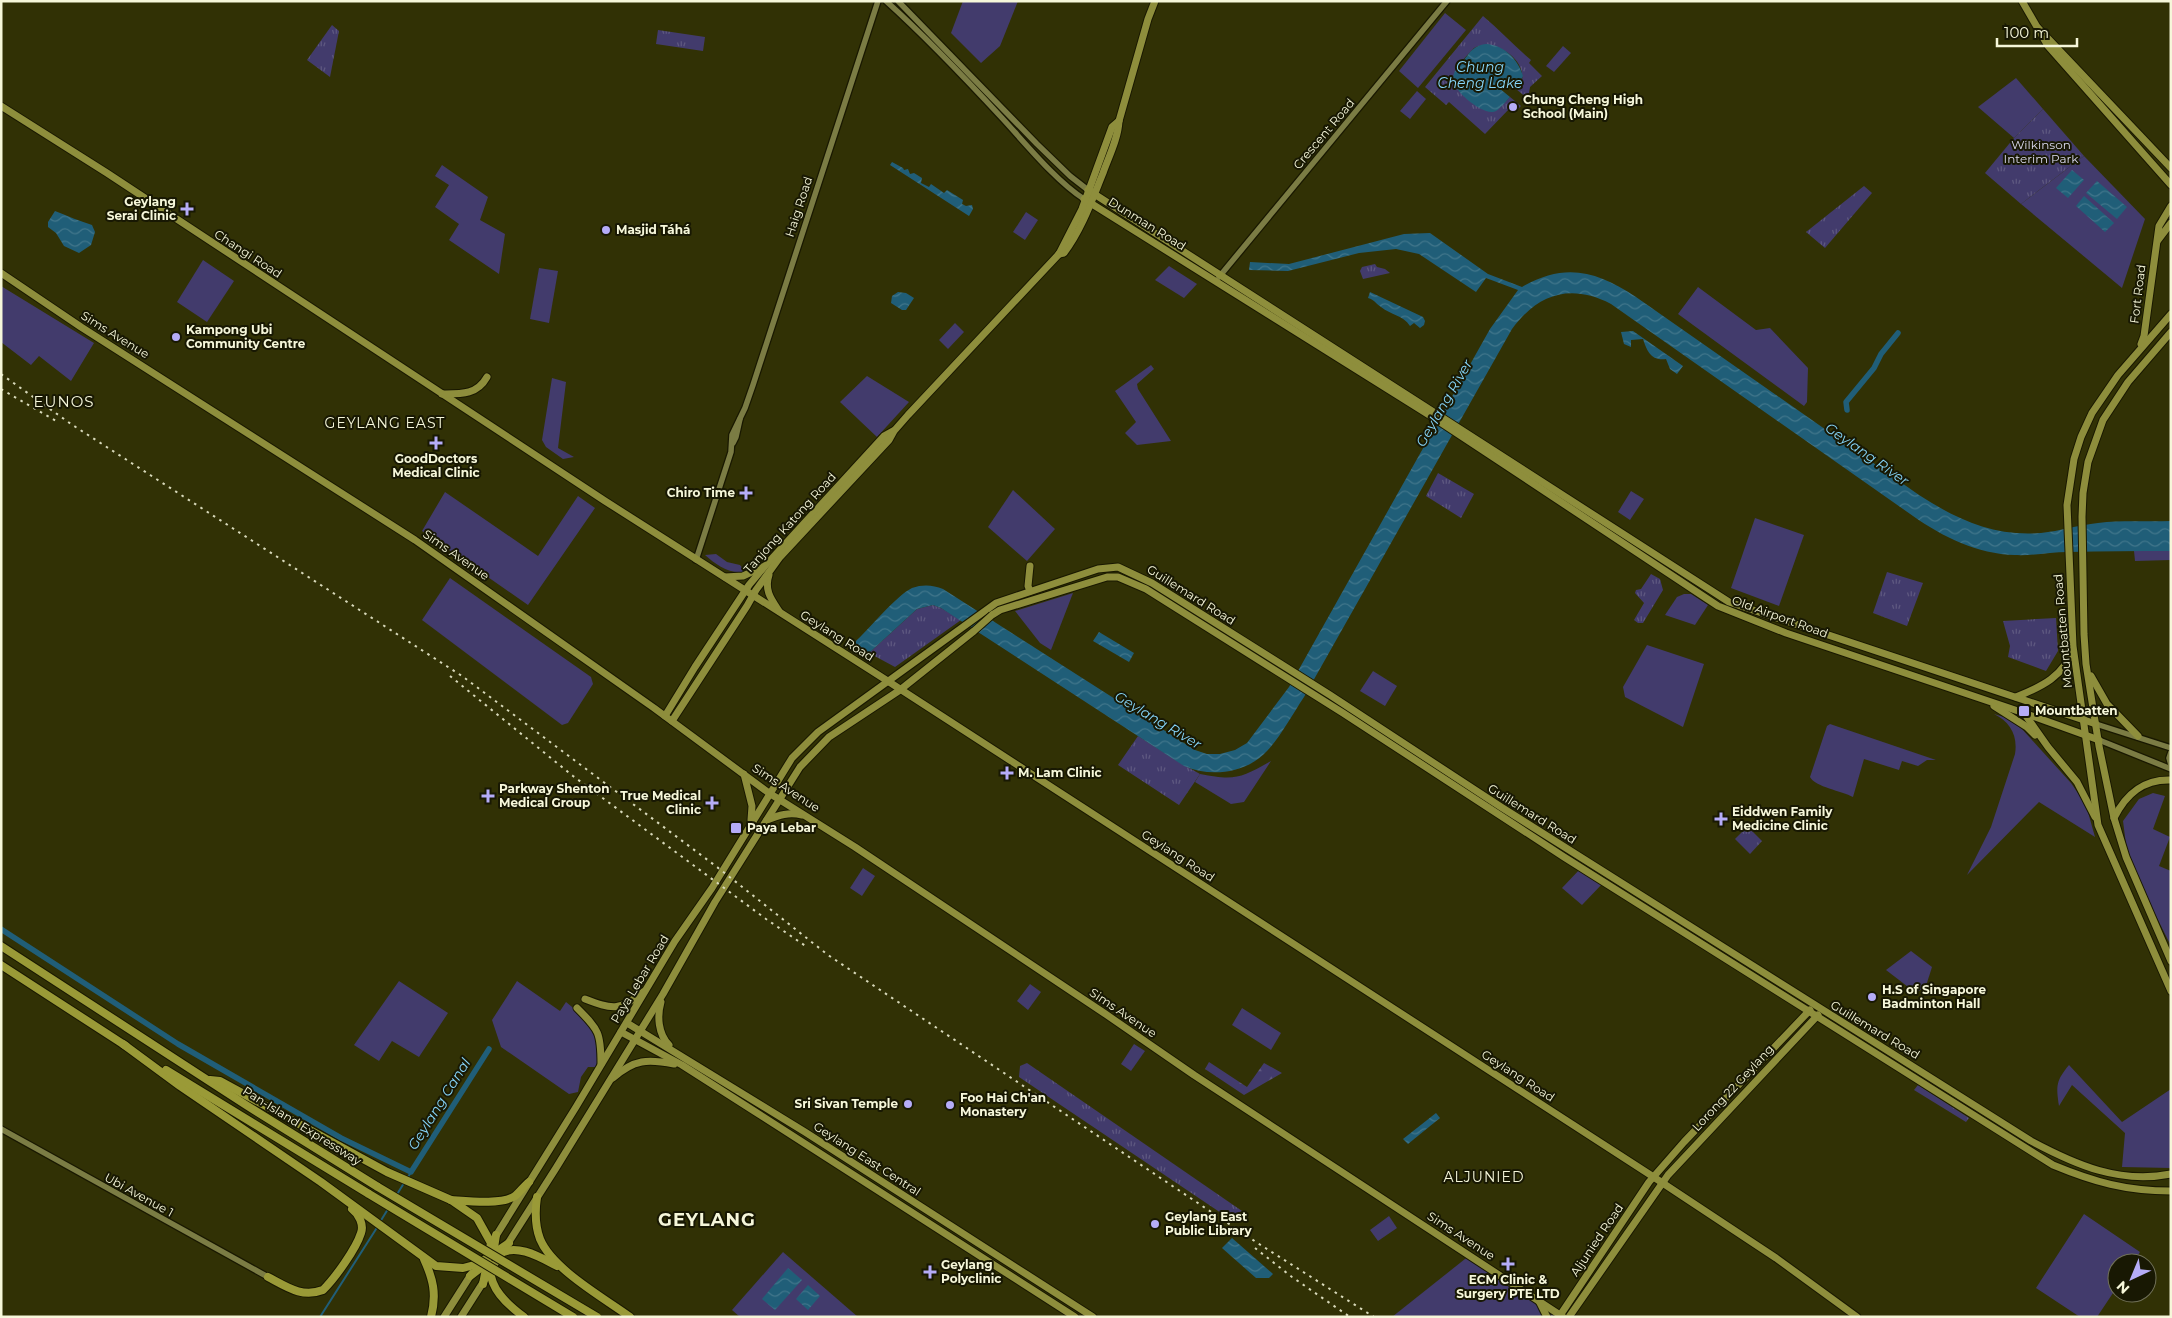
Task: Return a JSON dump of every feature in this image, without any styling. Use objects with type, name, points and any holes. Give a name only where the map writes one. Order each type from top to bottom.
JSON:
[{"type":"highway","name":"Pan-Island Expressway","points":[[1,946],[378,1187],[597,1317]]},
{"type":"highway","name":"Pan-Island Expressway","points":[[1,965],[123,1044],[573,1317]]},
{"type":"highway","points":[[123,1044],[180,1086],[321,1182],[423,1258],[442,1268],[464,1268],[478,1264],[504,1250],[522,1251],[543,1258],[567,1271]]},
{"type":"highway","points":[[208,1079],[220,1081],[406,1181],[451,1200],[477,1218],[491,1243],[490,1272],[502,1298],[524,1317]]},
{"type":"highway","points":[[268,1277],[295,1291],[305,1294],[316,1293],[323,1290],[329,1284],[356,1245],[362,1224],[356,1212],[321,1182]]},
{"type":"highway","points":[[451,1200],[484,1201],[506,1199],[516,1195],[529,1182]]},
{"type":"highway","points":[[537,1198],[536,1225],[546,1251],[567,1271],[630,1317]]},
{"type":"highway","points":[[483,1284],[496,1235]]},
{"type":"highway","points":[[470,1276],[509,1242]]},
{"type":"highway","points":[[423,1258],[434,1283],[431,1317]]},
{"type":"main road","name":"Tanjong Katong Road","points":[[665,716],[695,667],[768,568],[889,440],[894,431],[1059,254],[1064,253],[1076,237],[1091,192],[1118,131],[1119,121],[1148,19],[1155,1]]},
{"type":"main road","points":[[2022,1],[2048,46],[2171,185]]},
{"type":"main road","points":[[2036,26],[2045,33],[2109,105],[2170,166]]},
{"type":"main road","name":"Changi Road","points":[[1,106],[65,146],[482,421]]},
{"type":"main road","name":"Dunman Road","points":[[1091,192],[1218,278]]},
{"type":"main road","name":"Dunman Road","points":[[1088,200],[1218,278],[1436,417]]},
{"type":"main road","name":"Fort Road","points":[[2139,350],[2144,336],[2159,226],[2171,206]]},
{"type":"main road","points":[[2157,241],[2171,223]]},
{"type":"main road","name":"Sims Avenue","points":[[1,273],[81,327],[416,540],[672,721],[769,793],[808,816],[1194,1075],[1561,1316]]},
{"type":"main road","name":"Mountbatten Road","points":[[2171,314],[2139,350],[2104,394],[2092,413],[2081,438],[2068,492],[2068,555],[2073,646],[2098,825],[2171,991]]},
{"type":"main road","name":"Mountbatten Road","points":[[2171,332],[2128,382],[2103,420],[2088,462],[2083,493],[2082,517],[2086,664],[2114,818],[2126,857],[2171,961]]},
{"type":"main road","points":[[442,394],[474,392],[488,377]]},
{"type":"main road","name":"Old Airport Road","points":[[1436,417],[1718,606],[1779,631],[2099,740]]},
{"type":"main road","name":"Geylang Road","points":[[482,421],[1662,1182],[1776,1258],[1857,1317]]},
{"type":"main road","name":"Old Airport Road","points":[[1457,431],[1729,602],[2096,724]]},
{"type":"main road","points":[[1030,566],[1028,586],[1030,591]]},
{"type":"main road","name":"Guillemard Road","points":[[888,682],[996,603],[1098,570],[1118,567],[1152,583],[1292,676]]},
{"type":"main road","points":[[723,577],[743,576],[768,568],[766,587],[780,614]]},
{"type":"main road","name":"Guillemard Road","points":[[900,690],[1000,610],[1096,580],[1118,577],[1146,589],[1292,676],[2031,1141],[2062,1158],[2097,1170],[2123,1176],[2150,1178],[2171,1174]]},
{"type":"main road","name":"Tanjong Katong Road","points":[[672,721],[749,594]]},
{"type":"main road","points":[[2016,697],[2051,680],[2070,658],[2073,646]]},
{"type":"main road","points":[[2086,664],[2101,696],[2122,722],[2138,736]]},
{"type":"main road","name":"Paya Lebar Road","points":[[444,1317],[627,1023],[675,941],[727,864],[788,762],[818,732],[888,682]]},
{"type":"main road","name":"Paya Lebar Road","points":[[462,1317],[663,994],[705,919],[800,767],[829,737],[900,690]]},
{"type":"main road","name":"Guillemard Road","points":[[1316,691],[1564,858],[2053,1166],[2091,1181],[2120,1187],[2149,1191],[2171,1190]]},
{"type":"main road","points":[[1986,700],[2027,727],[2048,747]]},
{"type":"main road","points":[[2024,713],[2048,747],[2077,782],[2086,797],[2098,825]]},
{"type":"main road","points":[[744,774],[752,806],[751,822]]},
{"type":"main road","points":[[2114,818],[2128,795],[2137,788],[2159,780],[2171,780]]},
{"type":"main road","points":[[766,820],[783,814],[794,813],[808,816]]},
{"type":"main road","points":[[584,999],[607,1008],[616,1007],[631,1002],[648,988]]},
{"type":"main road","points":[[663,994],[658,1014],[660,1028],[664,1040],[678,1054]]},
{"type":"main road","name":"Lorong 22 Geylang","points":[[1654,1177],[1684,1142],[1814,1006]]},
{"type":"main road","points":[[577,1008],[592,1023],[600,1037],[602,1046],[601,1065]]},
{"type":"main road","name":"Lorong 22 Geylang","points":[[1662,1182],[1715,1123],[1822,1011]]},
{"type":"main road","name":"Geylang East Central","points":[[627,1023],[824,1144],[1093,1317]]},
{"type":"main road","name":"Geylang East Central","points":[[621,1032],[682,1066],[1075,1317]]},
{"type":"main road","points":[[607,1083],[622,1070],[642,1061],[650,1060],[682,1066]]},
{"type":"main road","name":"Aljunied Road","points":[[1561,1316],[1654,1177]]},
{"type":"main road","name":"Aljunied Road","points":[[1570,1317],[1662,1182]]},
{"type":"main road","points":[[1539,1300],[1547,1317]]},
{"type":"street","name":"Haig Road","points":[[696,560],[740,419],[878,1]]},
{"type":"street","name":"Dunman Road","points":[[886,1],[1047,165],[1076,193],[1088,200]]},
{"type":"street","name":"Dunman Road","points":[[898,1],[1037,144],[1070,176],[1091,192]]},
{"type":"street","name":"Crescent Road","points":[[1218,278],[1447,1]]},
{"type":"street","points":[[2096,724],[2171,748]]},
{"type":"street","points":[[2099,740],[2171,767]]},
{"type":"street","points":[[2171,752],[2169,758],[2171,767]]},
{"type":"street","name":"Ubi Avenue 1","points":[[1,1128],[268,1277]]},
{"type":"green space","points":[[963,1],[1018,1],[1000,46],[981,63],[951,33]]},
{"type":"green space","points":[[1445,13],[1466,30],[1418,88],[1399,71]]},
{"type":"green space","points":[[1483,16],[1531,60],[1529,63],[1542,76],[1530,87],[1528,99],[1516,89],[1522,80],[1522,72],[1519,64],[1513,57],[1498,47],[1490,45],[1481,45],[1474,48],[1458,66],[1454,76],[1456,88],[1501,106],[1510,97],[1521,106],[1515,112],[1510,108],[1485,134],[1449,102],[1446,105],[1425,87]]},
{"type":"green space","points":[[332,25],[339,31],[330,77],[307,60]]},
{"type":"green space","points":[[658,30],[705,37],[703,51],[656,44]]},
{"type":"green space","points":[[1563,46],[1571,53],[1554,72],[1546,66]]},
{"type":"green space","points":[[2016,78],[2043,109],[2014,138],[1978,107]]},
{"type":"green space","points":[[1417,91],[1426,99],[1410,119],[1400,111]]},
{"type":"green space","name":"Wilkinson Interim Park","points":[[2043,109],[2084,156],[2021,204],[1985,173],[2014,138]]},
{"type":"green space","points":[[2084,156],[2145,219],[2122,288],[2021,204]]},
{"type":"green space","points":[[442,165],[488,197],[480,220],[505,234],[499,274],[449,240],[459,224],[435,207],[449,185],[435,176]]},
{"type":"green space","points":[[1864,186],[1872,193],[1825,248],[1806,232]]},
{"type":"green space","points":[[1026,212],[1038,220],[1025,240],[1013,232]]},
{"type":"green space","points":[[203,260],[234,281],[207,322],[177,302]]},
{"type":"green space","points":[[1375,264],[1377,267],[1385,269],[1390,273],[1363,279],[1360,271],[1362,267]]},
{"type":"green space","points":[[1169,266],[1197,284],[1184,298],[1155,280]]},
{"type":"green space","points":[[539,268],[558,271],[549,323],[530,319]]},
{"type":"green space","points":[[1,286],[94,343],[71,381],[39,356],[31,365],[1,342]]},
{"type":"green space","points":[[1698,287],[1756,330],[1770,328],[1808,368],[1807,402],[1804,406],[1678,314]]},
{"type":"green space","points":[[955,323],[964,332],[948,349],[939,340]]},
{"type":"green space","points":[[1151,365],[1154,369],[1137,384],[1138,389],[1171,441],[1137,445],[1125,433],[1136,422],[1115,391]]},
{"type":"green space","points":[[867,376],[909,402],[877,437],[840,402]]},
{"type":"green space","points":[[552,378],[566,382],[558,448],[574,457],[563,459],[546,447],[542,440]]},
{"type":"green space","points":[[1438,473],[1474,494],[1461,518],[1426,496]]},
{"type":"green space","points":[[1013,490],[1055,529],[1027,561],[988,527]]},
{"type":"green space","points":[[1631,491],[1644,499],[1630,520],[1618,512]]},
{"type":"green space","points":[[445,492],[538,556],[578,496],[595,508],[528,605],[422,531]]},
{"type":"green space","points":[[1755,518],[1804,535],[1779,606],[1731,588]]},
{"type":"green space","points":[[2134,551],[2171,551],[2171,560],[2135,561]]},
{"type":"green space","points":[[716,554],[727,562],[740,565],[744,570],[743,572],[727,570],[705,555]]},
{"type":"green space","points":[[1887,572],[1923,583],[1907,626],[1873,613]]},
{"type":"green space","points":[[1651,574],[1660,579],[1663,590],[1643,623],[1638,623],[1634,620],[1644,603],[1635,593],[1636,590],[1641,589]]},
{"type":"green space","points":[[450,578],[591,677],[593,684],[568,723],[562,725],[422,620]]},
{"type":"green space","points":[[1073,593],[1051,650],[1040,643],[1015,611]]},
{"type":"green space","points":[[1691,594],[1708,605],[1695,625],[1665,615],[1677,597]]},
{"type":"green space","points":[[933,605],[961,620],[895,667],[869,653],[917,609]]},
{"type":"green space","points":[[2056,618],[2058,651],[2046,671],[2008,657],[2010,646],[2003,621]]},
{"type":"green space","points":[[1647,645],[1704,664],[1683,727],[1625,697],[1623,687]]},
{"type":"green space","points":[[1373,671],[1397,686],[1385,706],[1360,691]]},
{"type":"green space","points":[[1994,714],[2004,717],[2022,729],[2071,783],[2086,805],[2095,837],[2039,802],[1967,875],[1991,827],[2015,754],[2016,747],[2012,730],[2000,717]]},
{"type":"green space","points":[[1830,724],[1936,760],[1927,760],[1918,766],[1902,761],[1899,770],[1864,759],[1853,797],[1817,784],[1810,777],[1827,726]]},
{"type":"green space","points":[[1138,736],[1200,774],[1179,805],[1118,765]]},
{"type":"green space","points":[[1271,761],[1244,802],[1231,804],[1195,782],[1200,774],[1222,777],[1237,776]]},
{"type":"green space","points":[[2153,793],[2165,796],[2153,829],[2170,837],[2159,866],[2171,871],[2171,946],[2128,860],[2123,821],[2139,799]]},
{"type":"green space","points":[[1745,829],[1752,831],[1762,841],[1750,854],[1735,839]]},
{"type":"green space","points":[[863,868],[875,876],[862,896],[850,888]]},
{"type":"green space","points":[[1581,868],[1604,882],[1582,905],[1562,888]]},
{"type":"green space","points":[[1911,951],[1932,967],[1926,986],[1916,993],[1886,970]]},
{"type":"green space","points":[[399,981],[448,1013],[419,1057],[392,1041],[379,1061],[354,1045]]},
{"type":"green space","points":[[517,981],[560,1011],[566,1002],[593,1030],[598,1043],[599,1062],[596,1067],[588,1067],[581,1077],[578,1092],[569,1094],[501,1047],[492,1020]]},
{"type":"green space","points":[[1030,984],[1041,992],[1028,1010],[1017,1001]]},
{"type":"green space","points":[[1242,1008],[1281,1033],[1271,1050],[1232,1025]]},
{"type":"green space","points":[[1134,1044],[1145,1051],[1131,1071],[1121,1064]]},
{"type":"green space","points":[[1209,1062],[1247,1087],[1264,1063],[1282,1073],[1244,1095],[1205,1069]]},
{"type":"green space","points":[[1027,1063],[1242,1211],[1227,1217],[1019,1077],[1020,1066]]},
{"type":"green space","points":[[2069,1065],[2122,1122],[2171,1089],[2171,1168],[2122,1167],[2125,1133],[2072,1085],[2059,1106],[2057,1093],[2059,1079]]},
{"type":"green space","points":[[1918,1085],[1969,1118],[1966,1122],[1914,1090]]},
{"type":"green space","points":[[2084,1214],[2140,1252],[2107,1253],[2107,1302],[2097,1317],[2080,1317],[2036,1288]]},
{"type":"green space","points":[[1389,1216],[1397,1228],[1378,1241],[1370,1230]]},
{"type":"green space","points":[[783,1252],[858,1317],[740,1317],[732,1310]]},
{"type":"green space","points":[[1470,1255],[1559,1317],[1392,1317]]},
{"type":"water","name":"Chung Cheng Lake","points":[[1486,44],[1499,47],[1509,54],[1518,64],[1523,76],[1516,89],[1505,80],[1499,88],[1510,97],[1498,110],[1491,112],[1477,107],[1463,96],[1454,84],[1453,79],[1456,70],[1471,51],[1477,46]]},
{"type":"water","points":[[892,162],[904,170],[908,169],[910,174],[914,173],[922,178],[921,183],[929,187],[931,184],[944,193],[947,190],[963,200],[962,204],[966,206],[972,205],[973,209],[969,216],[890,165]]},
{"type":"water","points":[[2072,170],[2084,180],[2068,198],[2056,188]]},
{"type":"water","points":[[2097,181],[2127,207],[2117,219],[2086,193]]},
{"type":"water","points":[[2084,196],[2114,223],[2105,232],[2076,206]]},
{"type":"water","points":[[55,211],[92,225],[95,232],[91,245],[79,253],[64,246],[56,233],[48,227],[48,222]]},
{"type":"water","name":"Geylang River","points":[[1430,233],[1488,274],[1522,287],[1552,274],[1567,272],[1594,276],[1622,288],[1919,495],[1961,519],[1992,529],[2024,534],[2107,522],[2171,521],[2171,551],[2061,552],[2015,555],[1987,551],[1961,543],[1936,531],[1913,516],[1611,304],[1582,294],[1569,293],[1544,300],[1533,307],[1512,329],[1304,697],[1282,732],[1267,751],[1259,758],[1239,769],[1206,772],[1184,766],[941,608],[933,605],[917,609],[869,653],[854,643],[891,605],[912,588],[928,586],[943,589],[1195,750],[1207,754],[1220,754],[1235,750],[1247,743],[1289,687],[1490,329],[1518,290],[1486,278],[1476,292],[1419,254],[1396,249],[1359,253],[1288,271],[1249,270],[1250,262],[1289,264],[1404,234]]},
{"type":"water","points":[[898,292],[906,293],[914,298],[906,310],[902,310],[891,303],[892,296]]},
{"type":"water","points":[[1370,292],[1423,317],[1424,325],[1420,328],[1414,323],[1410,326],[1400,317],[1385,310],[1368,298]]},
{"type":"water","points":[[1633,331],[1683,366],[1677,374],[1670,369],[1666,359],[1653,357],[1650,354],[1643,339],[1631,340],[1631,347],[1624,344],[1621,332]]},
{"type":"water","points":[[1099,632],[1134,653],[1129,662],[1093,641]]},
{"type":"water","points":[[1436,1113],[1440,1118],[1408,1144],[1403,1139]]},
{"type":"water","points":[[1232,1238],[1273,1274],[1269,1278],[1256,1278],[1222,1248]]},
{"type":"water","points":[[788,1268],[802,1280],[775,1310],[762,1299]]},
{"type":"water","points":[[808,1285],[820,1296],[808,1310],[796,1299]]},
{"type":"waterway","points":[[1847,410],[1846,402],[1874,368],[1881,354],[1898,333]]},
{"type":"waterway","name":"Geylang Canal","points":[[1,929],[178,1044],[341,1138],[411,1172],[489,1049]]},
{"type":"waterway","points":[[407,1179],[411,1172]]},
{"type":"waterway","points":[[396,1196],[404,1183]]},
{"type":"waterway","points":[[380,1222],[388,1209]]},
{"type":"waterway","points":[[320,1317],[378,1226]]},
{"type":"railway","points":[[1,374],[71,424],[462,676],[717,867],[828,955],[1256,1242],[1374,1317]]},
{"type":"railway","points":[[1,389],[58,422]]},
{"type":"railway","points":[[450,676],[573,776],[766,919],[807,947]]},
{"type":"railway","points":[[1255,1248],[1292,1277],[1350,1317]]},
{"type":"place","name":"Chung Cheng High School (Main)","points":[[1513,107]]},
{"type":"place","name":"Geylang Serai Clinic","points":[[187,209]]},
{"type":"place","name":"Masjid Táhá","points":[[606,230]]},
{"type":"place","name":"Kampong Ubi Community Centre","points":[[176,337]]},
{"type":"place","name":"GoodDoctors Medical Clinic","points":[[436,443]]},
{"type":"place","name":"Chiro Time","points":[[746,493]]},
{"type":"place","name":"Mountbatten","points":[[2024,711]]},
{"type":"place","name":"M. Lam Clinic","points":[[1007,773]]},
{"type":"place","name":"Parkway Shenton Medical Group","points":[[488,796]]},
{"type":"place","name":"True Medical Clinic","points":[[712,803]]},
{"type":"place","name":"Eiddwen Family Medicine Clinic","points":[[1721,819]]},
{"type":"place","name":"Paya Lebar","points":[[736,828]]},
{"type":"place","name":"H.S of Singapore Badminton Hall","points":[[1872,997]]},
{"type":"place","name":"Sri Sivan Temple","points":[[908,1104]]},
{"type":"place","name":"Foo Hai Ch'an Monastery","points":[[950,1105]]},
{"type":"place","name":"Geylang East Public Library","points":[[1155,1224]]},
{"type":"place","name":"ECM Clinic & Surgery PTE LTD","points":[[1508,1264]]},
{"type":"place","name":"Geylang Polyclinic","points":[[930,1272]]},
{"type":"district","name":"EUNOS","points":[[64,402]]},
{"type":"district","name":"GEYLANG EAST","points":[[385,423]]},
{"type":"district","name":"ALJUNIED","points":[[1484,1177]]},
{"type":"district","name":"GEYLANG","points":[[707,1220]]}]
